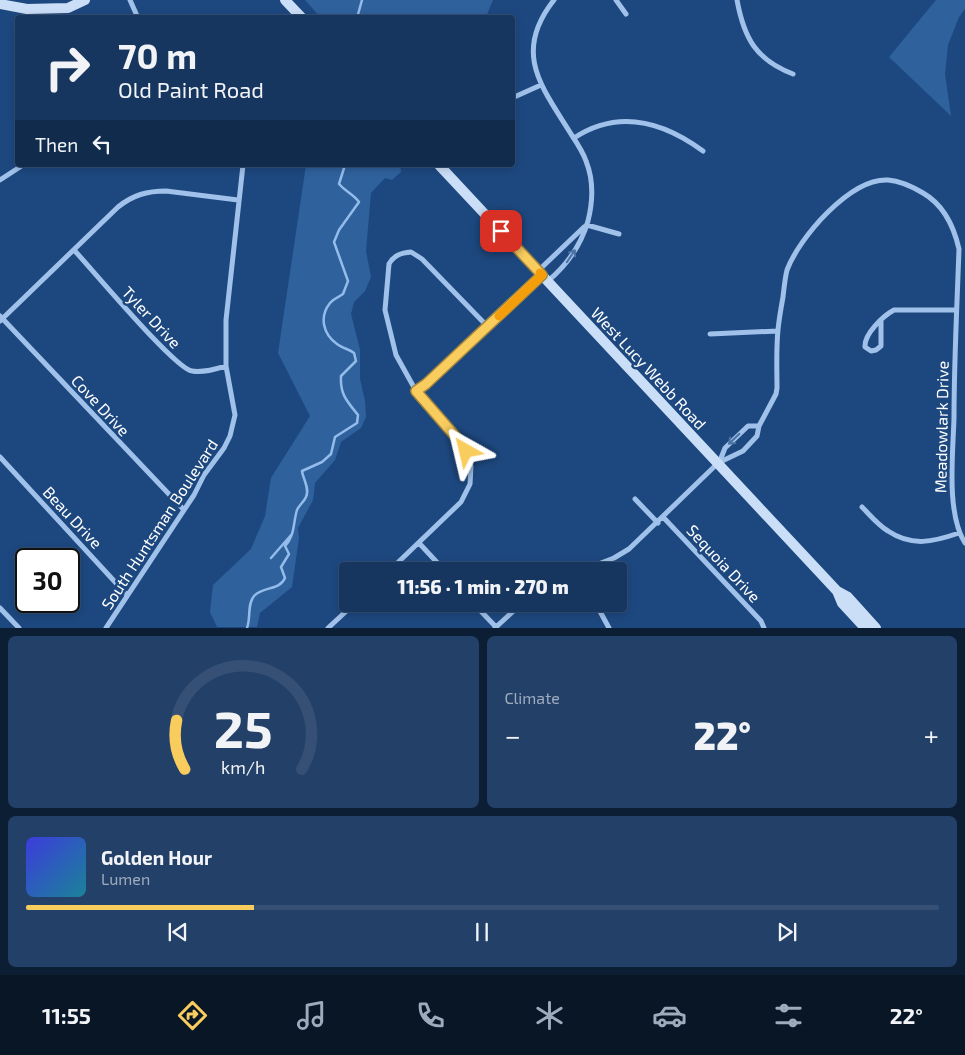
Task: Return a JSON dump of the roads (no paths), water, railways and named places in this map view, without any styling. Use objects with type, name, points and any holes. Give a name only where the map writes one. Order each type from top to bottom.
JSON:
[{"type":"street","points":[[0,4],[27,9],[68,8],[85,0]]},
{"type":"street","points":[[130,0],[137,15]]},
{"type":"street","points":[[285,0],[299,15]]},
{"type":"street","points":[[542,276],[560,269],[574,252],[587,225],[591,208],[592,181],[586,159],[541,85],[535,68],[533,43],[540,19],[554,0]]},
{"type":"street","points":[[616,0],[626,14]]},
{"type":"street","points":[[737,0],[744,30],[756,49],[773,65],[793,74]]},
{"type":"street","points":[[515,97],[541,85]]},
{"type":"street","points":[[574,138],[595,126],[606,123],[635,122],[656,126],[676,133],[703,151]]},
{"type":"street","points":[[0,180],[20,167]]},
{"type":"street","name":"South Huntsman Boulevard","points":[[106,628],[184,510],[204,475],[224,448],[233,426],[235,415],[226,366],[227,308],[243,167]]},
{"type":"street","name":"West Lucy Webb Road","points":[[441,167],[718,463],[876,628]]},
{"type":"street","name":"Meadowlark Drive","points":[[718,463],[743,451],[758,436],[759,426],[776,394],[778,388],[778,331],[787,271],[798,250],[814,228],[845,195],[861,186],[887,180],[907,185],[927,196],[938,205],[948,219],[956,236],[959,249],[952,499],[959,533],[965,543]]},
{"type":"street","points":[[1,318],[126,201],[144,193],[166,191],[238,200]]},
{"type":"street","points":[[587,225],[618,234]]},
{"type":"street","points":[[416,391],[426,384],[542,276],[587,225]]},
{"type":"street","name":"Tyler Drive","points":[[74,250],[163,349],[182,366],[191,371],[226,366]]},
{"type":"street","points":[[399,562],[461,502],[470,484],[471,466],[462,444],[416,391],[396,355],[385,310],[388,264],[392,258],[412,252],[422,259],[488,327]]},
{"type":"street","points":[[881,321],[882,346],[870,351],[865,347],[864,341],[868,334],[886,314],[894,310],[956,310]]},
{"type":"street","name":"Cove Drive","points":[[1,318],[184,510]]},
{"type":"street","points":[[710,334],[778,331]]},
{"type":"street","points":[[604,562],[629,549],[658,522],[718,463],[725,448],[748,426],[759,426]]},
{"type":"street","name":"Beau Drive","points":[[0,457],[128,595]]},
{"type":"street","points":[[635,499],[658,522]]},
{"type":"street","points":[[862,507],[887,531],[907,540],[936,541],[959,533]]},
{"type":"street","name":"Sequoia Drive","points":[[663,517],[761,621],[764,628]]},
{"type":"street","points":[[420,543],[437,562]]},
{"type":"street","name":"West Lucy Webb Road","points":[[838,590],[842,603],[865,628]]},
{"type":"street","points":[[0,608],[19,628]]},
{"type":"street","points":[[328,628],[345,612]]},
{"type":"street","points":[[481,612],[495,627],[512,612]]},
{"type":"street","points":[[600,612],[609,628]]},
{"type":"waterway","points":[[358,15],[362,0]]},
{"type":"waterway","points":[[247,628],[254,596],[279,585],[285,578],[281,567],[289,554],[285,546],[292,534],[297,510],[307,494],[302,471],[322,462],[331,454],[335,437],[357,423],[358,415],[345,397],[341,383],[341,376],[356,361],[354,353],[332,340],[324,325],[324,314],[327,308],[331,302],[343,294],[348,281],[334,242],[339,230],[359,202],[339,184],[344,167]]},
{"type":"waterway","points":[[271,558],[292,534]]}]
